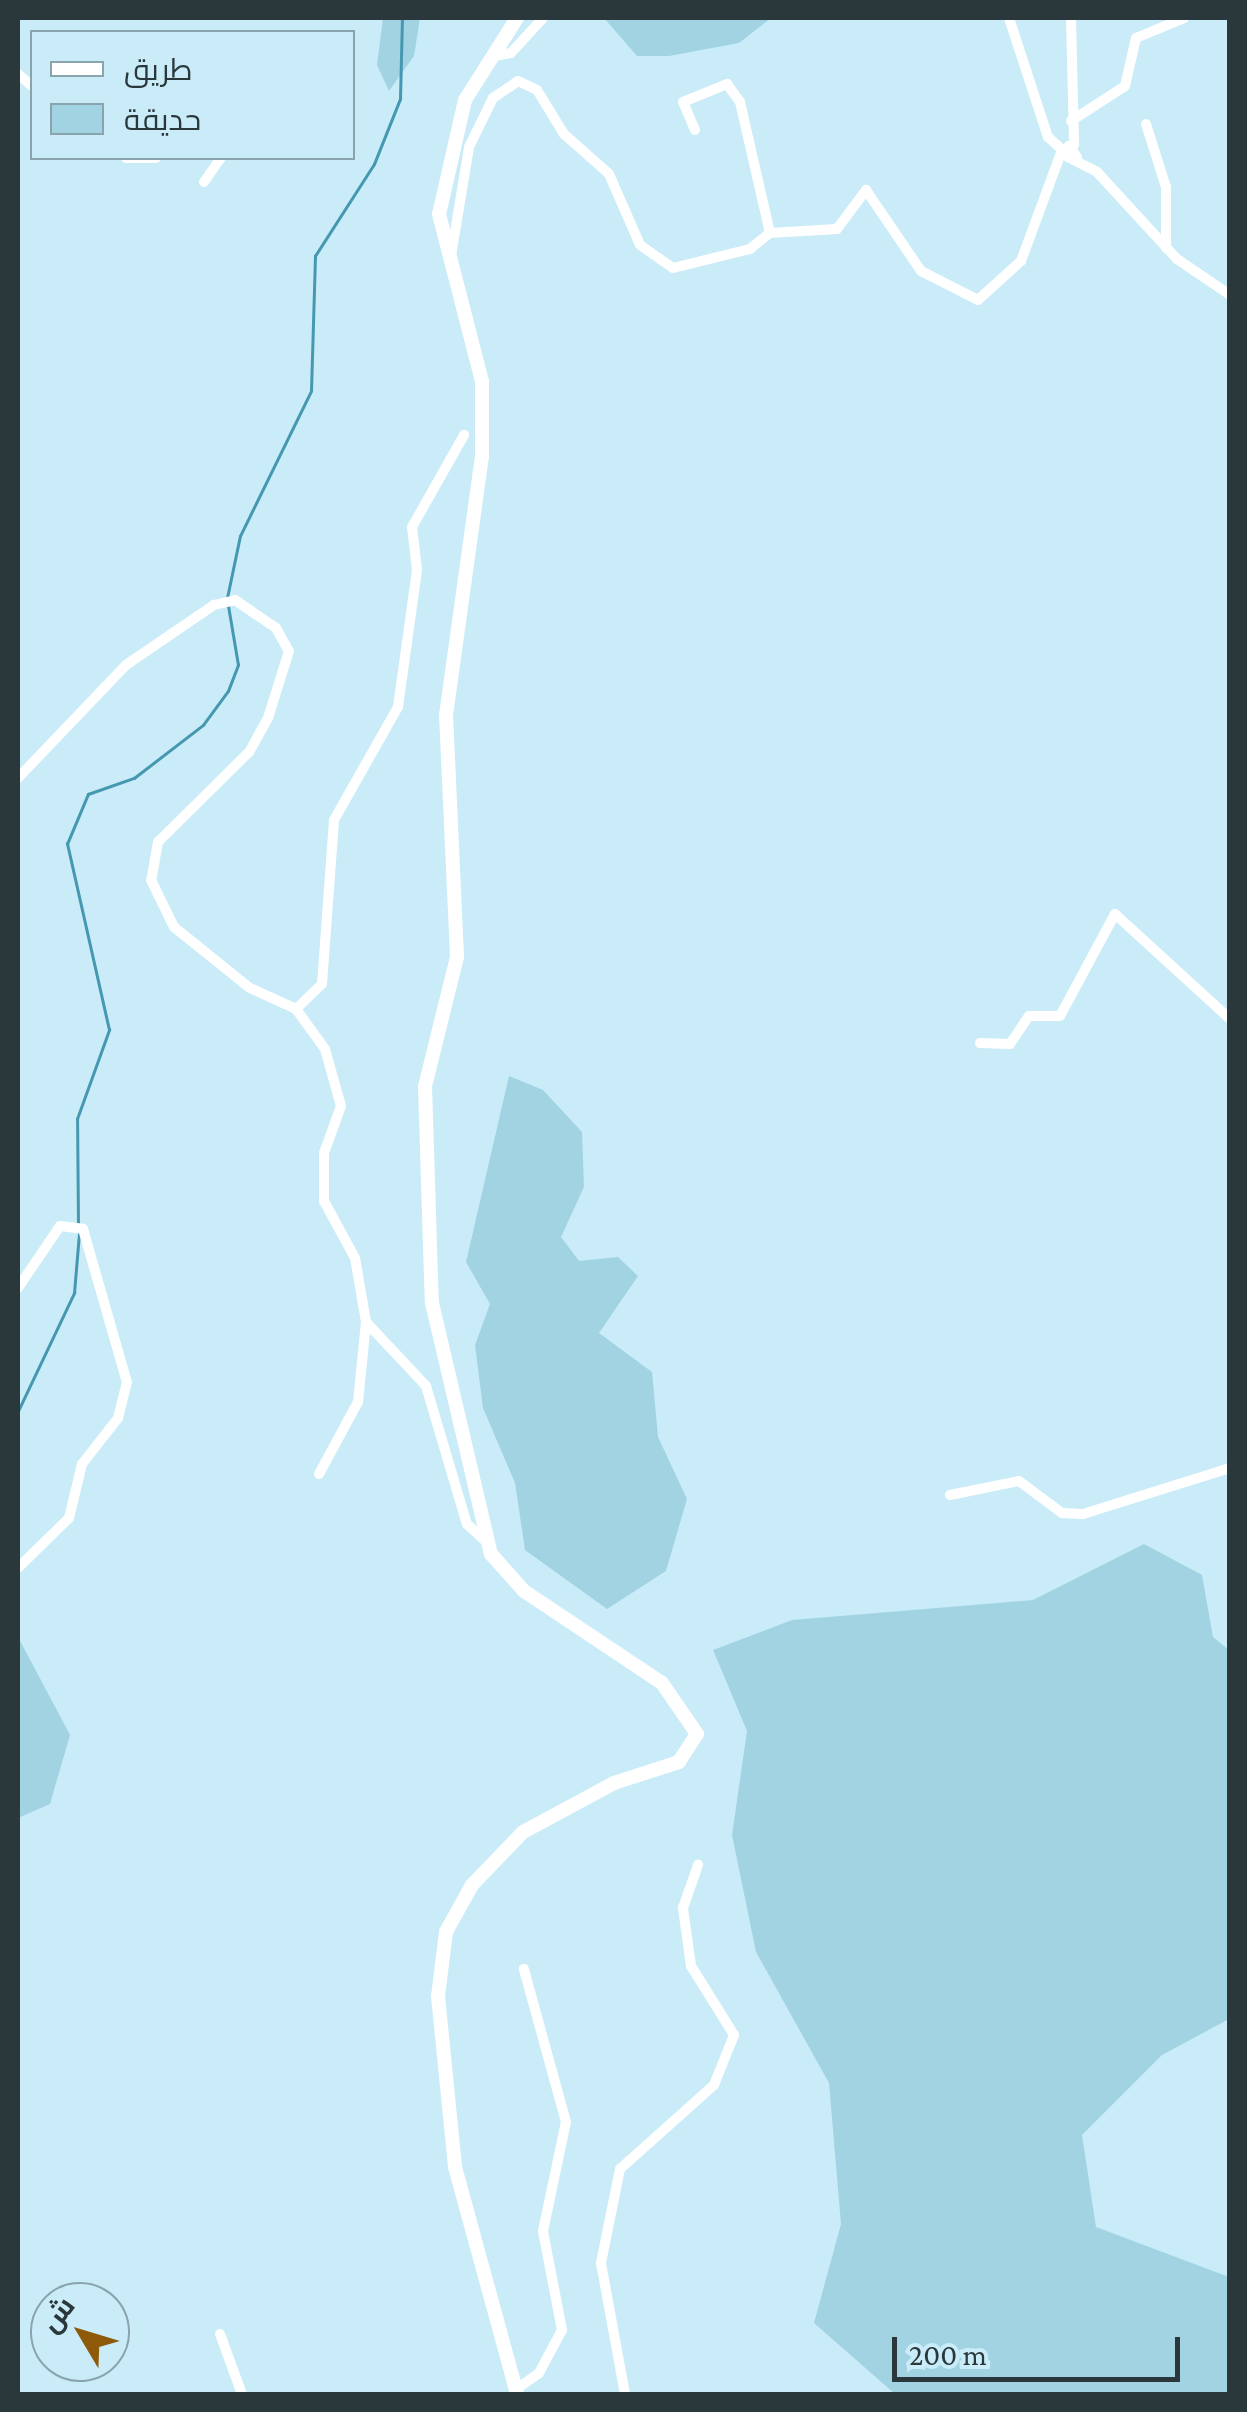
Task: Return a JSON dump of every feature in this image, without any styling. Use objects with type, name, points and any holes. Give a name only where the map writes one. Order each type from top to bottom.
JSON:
[{"type":"main road","points":[[516,18],[453,131],[439,214],[449,265],[482,381],[482,456],[446,714],[457,956],[425,1086],[428,1244],[437,1342],[484,1540],[524,1591],[674,1693],[697,1734],[679,1762],[614,1782],[523,1832],[472,1885],[442,1946],[438,1996],[455,2168],[516,2392]]},
{"type":"street","points":[[494,56],[512,53],[543,18]]},
{"type":"street","points":[[1009,18],[1048,137],[1070,151],[1166,249],[1230,295]]},
{"type":"street","points":[[449,265],[469,147],[493,98],[518,81],[537,90],[564,134],[609,174],[633,234],[666,266],[750,249],[770,233],[836,229],[866,190],[921,270],[978,300],[1021,261],[1070,151],[1072,18]]},
{"type":"street","points":[[1072,121],[1125,86],[1136,38],[1184,18]]},
{"type":"street","points":[[695,130],[683,102],[727,84],[740,102],[770,233]]},
{"type":"street","points":[[1146,124],[1166,187],[1166,249]]},
{"type":"street","points":[[204,182],[219,160]]},
{"type":"street","points":[[296,1009],[322,984],[334,820],[398,707],[417,570],[412,527],[464,435]]},
{"type":"street","points":[[18,778],[126,665],[214,605],[235,600],[276,628],[289,651],[282,683],[249,752],[158,842],[151,880],[198,949],[296,1009],[340,1085],[324,1201],[356,1258],[366,1322],[358,1402],[319,1474]]},
{"type":"street","points":[[980,1043],[1010,1044],[1029,1016],[1060,1016],[1115,914],[1230,1020]]},
{"type":"street","points":[[18,1288],[60,1226],[83,1230],[126,1355],[126,1382],[118,1418],[82,1464],[69,1518],[18,1568]]},
{"type":"street","points":[[366,1322],[426,1386],[467,1524],[484,1540]]},
{"type":"street","points":[[950,1495],[1020,1481],[1062,1514],[1083,1514],[1230,1468]]},
{"type":"street","points":[[625,2394],[601,2263],[620,2169],[714,2085],[734,2035],[691,1966],[683,1908],[698,1865]]},
{"type":"street","points":[[516,2392],[539,2373],[562,2330],[543,2242],[566,2122],[524,1969]]},
{"type":"street","points":[[220,2334],[242,2394]]},
{"type":"green space","points":[[383,18],[420,18],[414,56],[389,91],[377,65]]},
{"type":"green space","points":[[604,18],[771,18],[739,43],[669,56],[637,56]]},
{"type":"green space","points":[[509,1076],[543,1090],[582,1132],[584,1187],[561,1237],[579,1261],[618,1257],[638,1276],[599,1333],[652,1372],[658,1437],[687,1499],[666,1571],[607,1609],[525,1550],[515,1483],[483,1408],[475,1345],[490,1304],[466,1262]]},
{"type":"green space","points":[[1144,1544],[1202,1575],[1213,1637],[1229,1650],[1229,2019],[1162,2055],[1082,2135],[1096,2227],[1229,2277],[1229,2394],[895,2394],[814,2323],[841,2224],[829,2083],[756,1952],[732,1835],[747,1731],[713,1650],[792,1620],[1033,1600]]},
{"type":"green space","points":[[18,1637],[70,1735],[50,1804],[18,1818]]},
{"type":"waterway","points":[[227,598],[240,536],[311,391],[315,256],[374,164],[400,99],[402,18]]},
{"type":"waterway","points":[[78,1225],[77,1119],[109,1030],[67,844],[88,794],[134,778],[203,725],[228,691],[238,665],[228,606]]},
{"type":"waterway","points":[[18,1411],[74,1293],[79,1233]]}]
